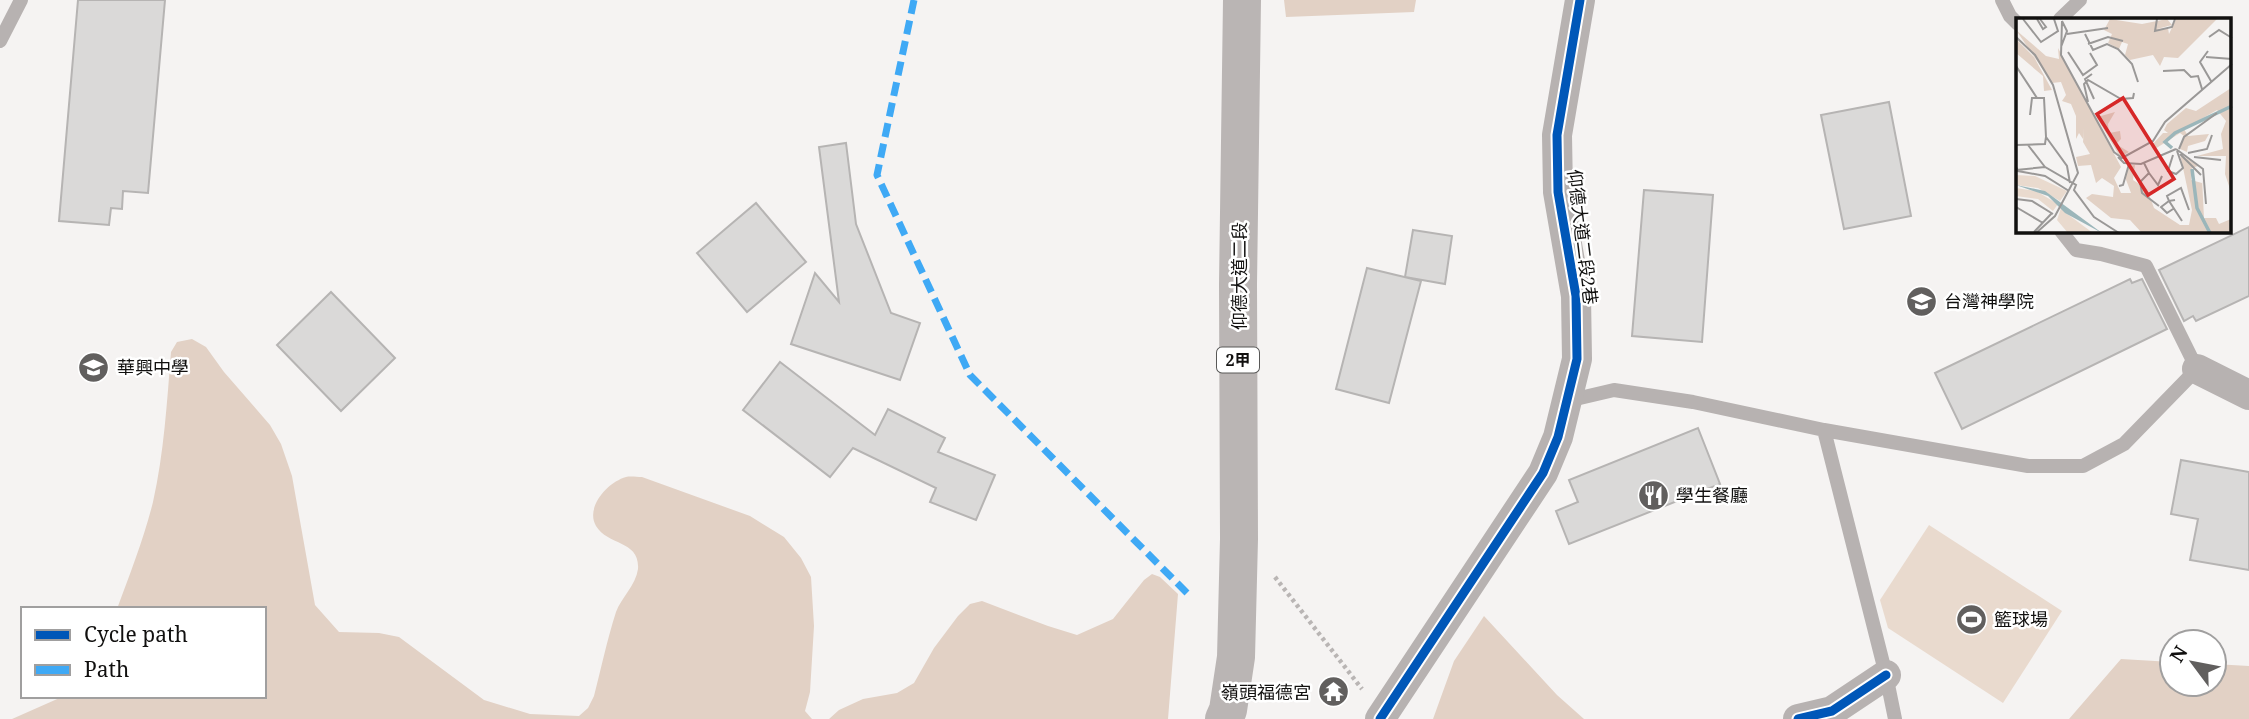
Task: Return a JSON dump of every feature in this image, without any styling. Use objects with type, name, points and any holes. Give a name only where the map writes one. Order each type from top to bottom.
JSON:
[{"type":"main road","name":"仰德大道二段","points":[[1224,719],[1228,710],[1236,657],[1239,539],[1238,284],[1242,0]]},
{"type":"street","name":"仰德大道二段2巷","points":[[1383,718],[1543,473],[1558,437],[1577,359],[1576,296],[1558,192],[1557,135],[1580,0]]},
{"type":"street","points":[[2197,369],[2249,395]]},
{"type":"street","points":[[1798,719],[1832,711],[1886,675]]},
{"type":"lane","points":[[0,41],[21,0]]},
{"type":"lane","points":[[2001,0],[2016,22]]},
{"type":"lane","points":[[2061,18],[2080,0]]},
{"type":"lane","points":[[1567,401],[1614,390],[1693,402],[1824,430],[2028,466],[2083,466],[2124,444],[2197,369],[2146,267],[2076,250],[2063,233]]},
{"type":"lane","points":[[1824,430],[1895,719]]},
{"type":"path","points":[[1272,574],[1383,718]]},
{"type":"shaded area","points":[[1284,0],[1416,0],[1414,12],[1286,17]]},
{"type":"shaded area","points":[[192,339],[206,347],[270,425],[281,444],[292,476],[315,605],[339,632],[379,633],[399,637],[484,700],[530,714],[579,716],[588,708],[594,696],[616,612],[638,569],[634,553],[596,526],[593,519],[596,503],[612,484],[619,480],[642,477],[750,516],[784,537],[801,558],[811,577],[814,626],[810,692],[805,711],[812,719],[12,719],[59,698],[266,698],[266,607],[118,607],[153,502],[162,446],[171,352],[177,342]]},
{"type":"shaded area","name":"籃球場","points":[[1929,525],[2062,611],[2003,703],[1888,628],[1880,600]]},
{"type":"shaded area","points":[[1152,574],[1160,577],[1178,594],[1168,719],[829,719],[839,710],[863,699],[897,693],[914,683],[934,648],[970,604],[982,601],[1077,635],[1113,619],[1144,580]]},
{"type":"shaded area","points":[[1484,616],[1557,695],[1584,719],[1433,719],[1454,661]]},
{"type":"shaded area","points":[[2121,659],[2158,661],[2158,698],[2228,698],[2228,665],[2249,666],[2249,719],[2069,719]]},
{"type":"building","points":[[78,0],[165,0],[148,193],[123,191],[122,209],[111,208],[109,225],[59,221]]},
{"type":"building","points":[[1889,102],[1911,216],[1844,229],[1821,115]]},
{"type":"building","points":[[846,143],[856,224],[891,313],[920,323],[900,380],[791,344],[815,273],[839,302],[819,147]]},
{"type":"building","points":[[1644,190],[1713,195],[1702,342],[1632,336]]},
{"type":"building","points":[[756,203],[806,262],[747,312],[697,253]]},
{"type":"building","points":[[2249,227],[2249,296],[2196,321],[2193,316],[2184,321],[2159,270]]},
{"type":"building","points":[[1413,230],[1452,236],[1445,284],[1405,277]]},
{"type":"building","points":[[1367,268],[1421,281],[1389,403],[1336,389]]},
{"type":"building","points":[[2130,279],[2132,283],[2142,279],[2167,329],[1962,429],[1935,373]]},
{"type":"building","points":[[331,292],[395,358],[341,411],[277,345]]},
{"type":"building","points":[[780,362],[875,435],[888,409],[945,438],[938,452],[995,475],[976,520],[930,502],[936,488],[853,448],[830,477],[743,410]]},
{"type":"building","points":[[1698,428],[1720,484],[1569,544],[1556,511],[1578,502],[1569,480]]},
{"type":"building","points":[[2181,460],[2249,472],[2249,570],[2190,560],[2198,519],[2171,514]]},
{"type":"marked path","points":[[914,0],[877,175],[970,375],[1189,595]]},
{"type":"cycle path","points":[[1380,719],[1543,473],[1558,437],[1577,359],[1576,296],[1558,192],[1557,135],[1580,0]]},
{"type":"cycle path","points":[[1798,719],[1832,711],[1886,675]]},
{"type":"place","name":"台灣神學院","points":[[1921,301]]},
{"type":"place","name":"華興中學","points":[[94,367]]},
{"type":"place","name":"學生餐廳","points":[[1653,495]]},
{"type":"place","name":"籃球場","points":[[1971,619]]},
{"type":"place","name":"嶺頭福德宮","points":[[1334,692]]}]
